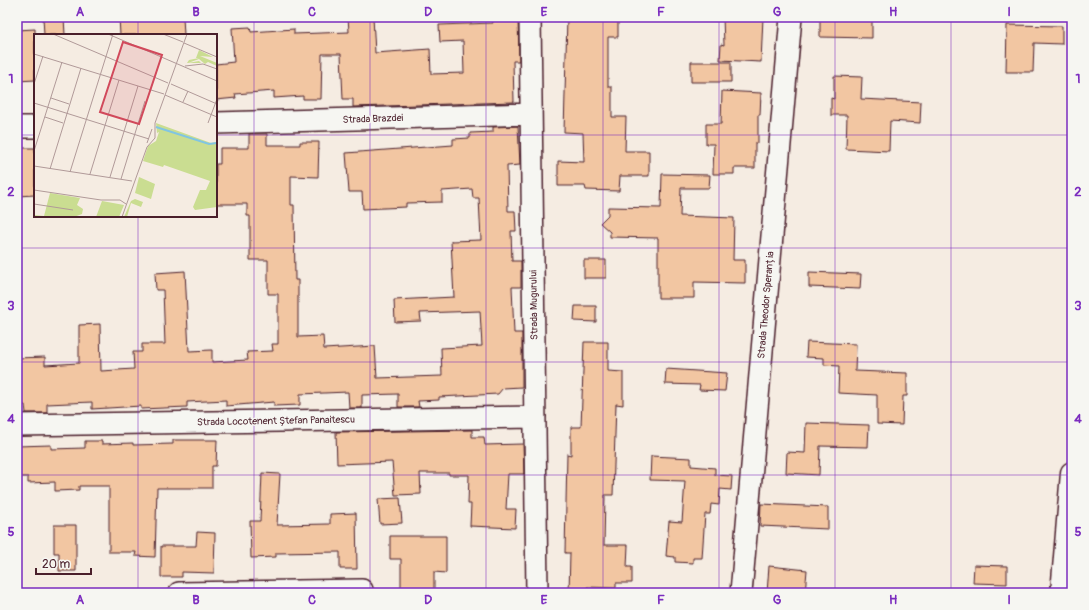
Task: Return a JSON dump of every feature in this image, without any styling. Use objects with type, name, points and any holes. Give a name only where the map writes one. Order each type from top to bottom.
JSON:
[{"type":"street","name":"Strada Mugurului","points":[[530,17],[537,593]]},
{"type":"street","name":"Strada Theodor Speranția","points":[[741,593],[791,17]]},
{"type":"street","name":"Strada Brazdei","points":[[217,123],[531,114]]},
{"type":"street","points":[[17,128],[34,127]]},
{"type":"street","name":"Strada Locotenent Ștefan Panaitescu","points":[[17,425],[535,417]]},
{"type":"street","points":[[1062,593],[1072,473]]},
{"type":"street","points":[[179,593],[362,590]]},
{"type":"building","points":[[43,17],[64,17],[65,34],[44,34]]},
{"type":"building","points":[[119,17],[183,17],[184,34],[120,34]]},
{"type":"building","points":[[348,17],[373,17],[375,53],[430,49],[431,74],[464,73],[463,41],[440,42],[439,25],[493,23],[492,18],[518,17],[519,61],[513,61],[514,102],[353,107],[353,99],[343,99],[341,54],[322,54],[321,99],[303,99],[303,96],[274,98],[274,91],[235,94],[236,98],[217,100],[217,64],[234,62],[232,28],[250,27],[251,32],[294,29],[294,34],[349,32]]},
{"type":"building","points":[[567,17],[618,17],[618,37],[608,37],[608,87],[612,87],[612,117],[626,117],[625,151],[649,151],[649,176],[620,176],[619,191],[586,190],[585,186],[558,186],[558,161],[584,162],[583,133],[564,132]]},
{"type":"building","points":[[723,17],[763,17],[761,62],[720,60],[721,44],[724,45]]},
{"type":"building","points":[[820,17],[872,18],[872,38],[820,37]]},
{"type":"building","points":[[1007,25],[1062,26],[1062,44],[1034,43],[1033,72],[1006,72]]},
{"type":"building","points":[[35,29],[34,80],[17,81],[17,30]]},
{"type":"building","points":[[691,62],[731,62],[731,82],[691,82]]},
{"type":"building","points":[[834,76],[862,77],[861,99],[921,102],[920,123],[890,121],[889,151],[846,149],[847,115],[831,115],[831,98],[834,99]]},
{"type":"building","points":[[722,91],[761,93],[760,115],[758,115],[758,143],[755,143],[755,168],[734,168],[734,174],[713,174],[714,144],[706,144],[706,124],[721,124]]},
{"type":"building","points":[[518,126],[520,165],[507,166],[508,211],[515,211],[516,231],[511,231],[512,261],[521,261],[521,287],[512,287],[514,333],[522,333],[522,387],[503,388],[498,394],[439,397],[439,400],[418,401],[419,407],[398,407],[398,394],[362,395],[362,408],[349,408],[348,392],[300,394],[300,405],[274,406],[274,402],[226,406],[226,400],[187,402],[187,407],[141,409],[141,406],[92,409],[92,402],[47,404],[47,413],[26,413],[25,405],[17,405],[17,358],[45,357],[45,365],[79,363],[79,325],[100,324],[101,371],[134,369],[133,352],[142,352],[142,344],[165,344],[163,290],[156,290],[155,273],[185,271],[189,351],[212,350],[212,362],[248,360],[247,352],[273,351],[272,344],[278,344],[278,294],[268,294],[268,260],[250,260],[250,216],[247,216],[247,204],[217,204],[217,164],[220,164],[220,148],[249,148],[249,134],[267,134],[267,145],[300,145],[300,142],[319,142],[318,177],[291,176],[291,205],[294,205],[295,280],[298,280],[298,337],[323,336],[324,349],[375,346],[377,378],[442,376],[441,348],[482,346],[480,311],[420,313],[421,321],[395,322],[394,300],[454,297],[451,241],[481,240],[479,198],[473,198],[472,189],[442,191],[442,202],[406,203],[406,207],[363,209],[362,192],[349,192],[346,153],[453,145],[453,139],[470,138],[470,133],[493,132],[493,127]]},
{"type":"building","points":[[17,148],[34,148],[34,195],[17,196]]},
{"type":"building","points":[[662,174],[710,175],[709,188],[681,188],[680,216],[734,218],[733,260],[745,260],[745,283],[694,282],[694,298],[658,298],[658,238],[610,237],[610,232],[600,223],[608,215],[608,207],[661,208]]},
{"type":"building","points":[[584,260],[606,260],[606,278],[584,278]]},
{"type":"building","points":[[809,272],[861,274],[860,289],[809,287]]},
{"type":"building","points":[[575,306],[596,306],[596,322],[574,321]]},
{"type":"building","points":[[584,342],[608,342],[608,371],[623,372],[623,405],[616,404],[613,495],[605,495],[604,545],[628,545],[627,567],[632,567],[632,583],[616,583],[616,588],[587,587],[587,593],[569,593],[570,553],[565,553],[567,454],[571,455],[571,427],[581,427]]},
{"type":"building","points":[[807,342],[856,344],[855,371],[907,373],[907,396],[903,396],[902,425],[877,424],[877,395],[838,393],[839,366],[824,365],[824,358],[806,357]]},
{"type":"building","points":[[666,369],[727,373],[725,391],[699,390],[700,385],[665,384]]},
{"type":"building","points":[[806,423],[869,425],[868,447],[820,446],[819,475],[786,473],[787,452],[805,453]]},
{"type":"building","points":[[472,430],[472,437],[484,437],[485,445],[523,444],[524,474],[508,474],[506,509],[516,509],[515,528],[470,526],[471,504],[468,504],[469,475],[420,473],[421,494],[395,495],[392,462],[337,464],[336,432]]},
{"type":"building","points":[[173,440],[217,440],[216,466],[212,466],[212,488],[157,488],[155,557],[135,556],[136,552],[109,552],[109,486],[79,486],[79,490],[55,491],[55,482],[28,483],[28,477],[17,477],[17,446],[51,445],[51,449],[85,448],[85,441],[102,441],[102,444],[133,443],[133,445],[173,444]]},
{"type":"building","points":[[651,456],[691,458],[691,466],[715,468],[715,475],[732,476],[731,490],[720,489],[719,505],[711,504],[710,514],[705,514],[702,558],[693,558],[693,563],[675,562],[675,557],[666,556],[669,521],[682,522],[685,481],[650,480]]},
{"type":"building","points":[[262,473],[280,474],[277,525],[330,524],[330,514],[356,513],[357,569],[340,569],[340,552],[276,553],[276,557],[251,558],[250,521],[260,521]]},
{"type":"building","points":[[400,498],[402,523],[380,524],[378,499]]},
{"type":"building","points":[[761,504],[828,507],[828,529],[760,526]]},
{"type":"building","points":[[54,525],[76,525],[76,571],[59,571],[59,553],[54,553]]},
{"type":"building","points":[[197,532],[215,533],[214,573],[182,572],[182,577],[161,577],[161,546],[196,546]]},
{"type":"building","points":[[390,536],[446,536],[446,573],[434,572],[434,593],[401,593],[401,559],[390,559]]},
{"type":"building","points":[[974,565],[1007,566],[1007,584],[973,583]]},
{"type":"building","points":[[769,566],[807,570],[805,593],[767,593]]}]
